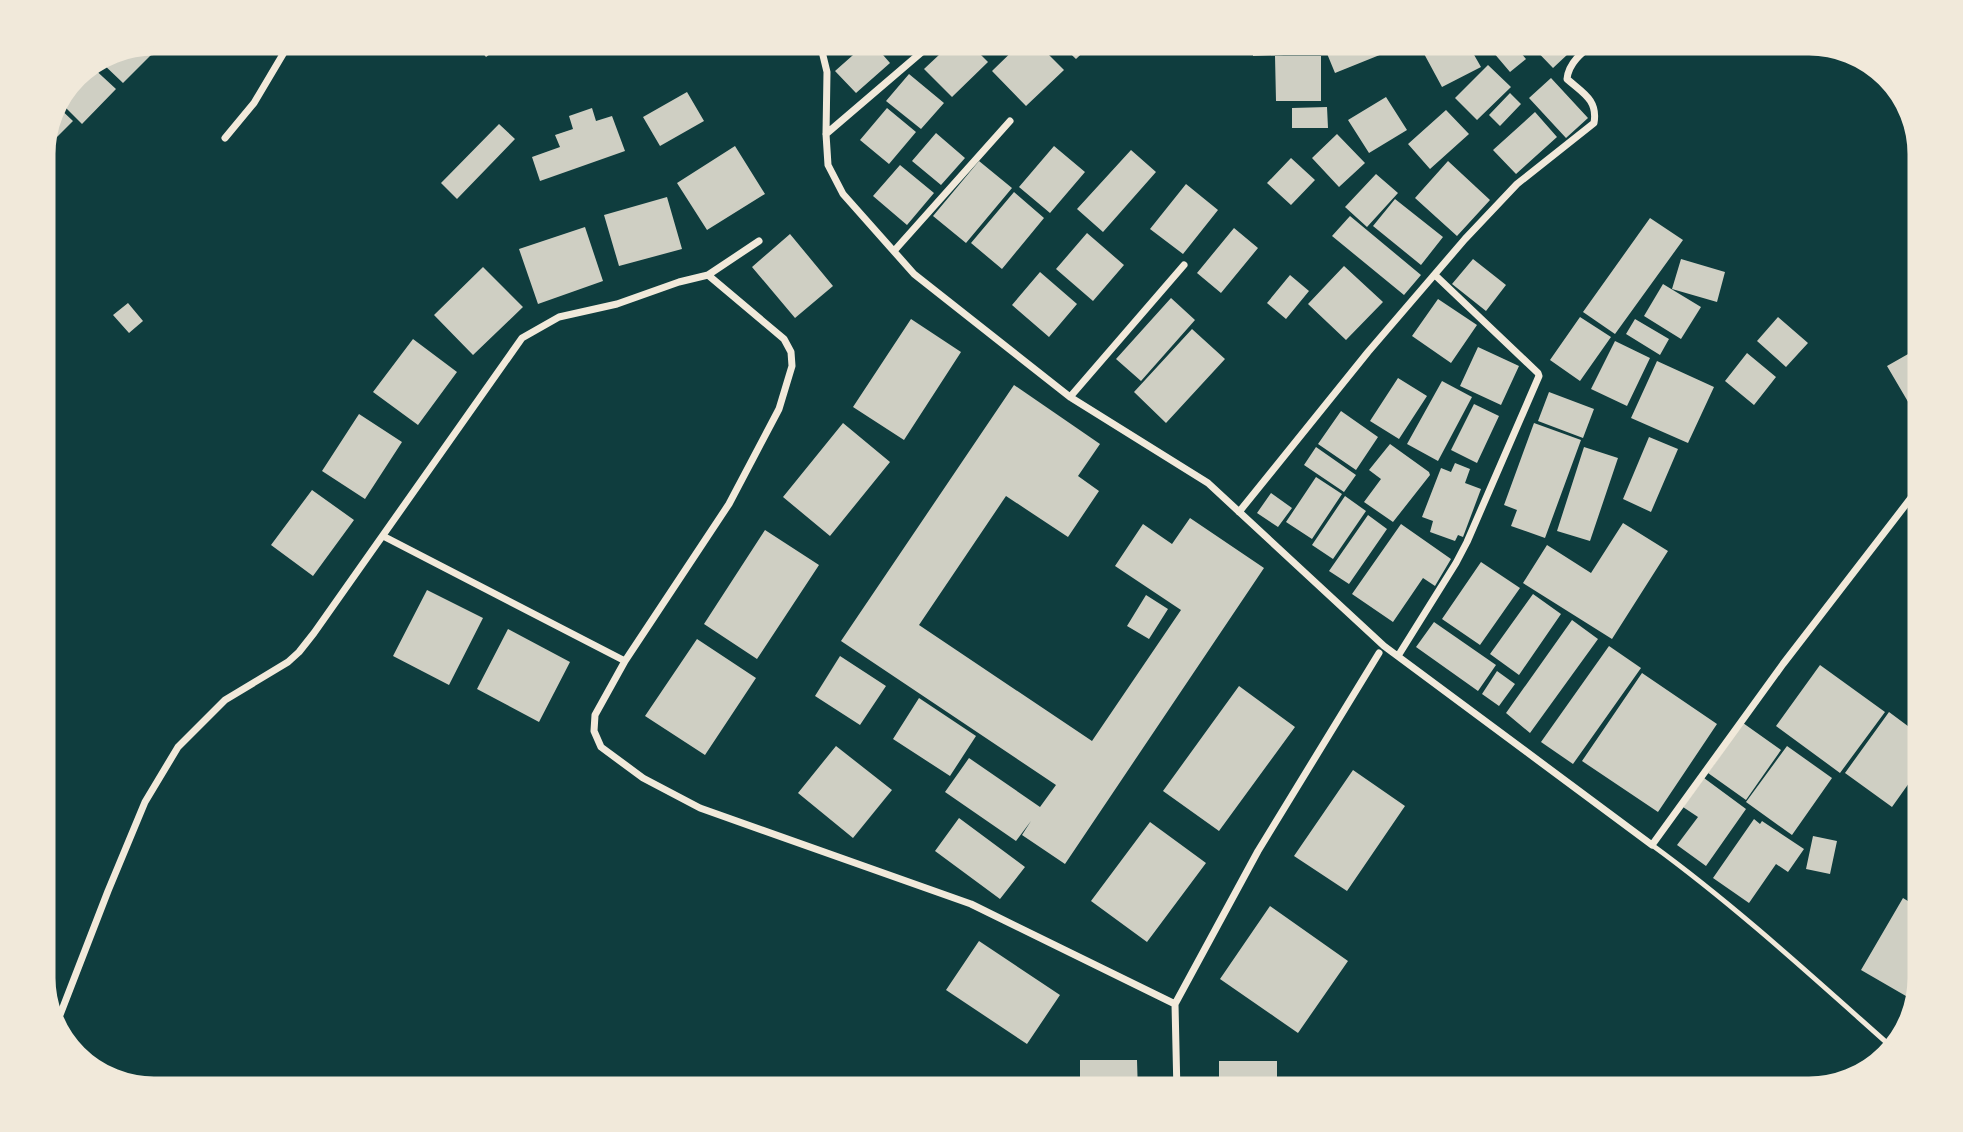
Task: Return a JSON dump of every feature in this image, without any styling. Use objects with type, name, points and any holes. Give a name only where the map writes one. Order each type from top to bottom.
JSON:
[{"type":"street","points":[[225,138],[254,103],[284,51]]},
{"type":"street","points":[[822,51],[827,72],[828,165],[843,194],[914,274],[1070,397],[1209,483],[1384,646],[1652,845],[1783,664],[1912,497]]},
{"type":"street","points":[[826,134],[922,51]]},
{"type":"street","points":[[1239,512],[1368,352],[1465,239],[1517,184],[1594,123],[1596,112],[1592,102],[1567,79],[1572,63],[1585,51]]},
{"type":"street","points":[[894,251],[1010,121]]},
{"type":"street","points":[[59,1018],[111,881],[140,814],[178,747],[225,700],[288,662],[299,652],[522,338],[559,317],[617,304],[679,282],[708,275],[759,241]]},
{"type":"street","points":[[1070,397],[1184,265]]},
{"type":"street","points":[[708,275],[784,339],[792,352],[792,366],[779,409],[729,504],[625,661],[595,715],[594,731],[601,747],[643,778],[700,808],[971,904],[1175,1004]]},
{"type":"street","points":[[1398,656],[1467,542],[1539,376],[1435,275]]},
{"type":"street","points":[[383,536],[625,661]]},
{"type":"street","points":[[1178,1081],[1175,1004],[1258,851],[1379,653]]},
{"type":"lane","points":[[1652,845],[1794,960],[1888,1044]]},
{"type":"building","points":[[155,51],[123,83],[104,64],[134,53]]},
{"type":"building","points":[[481,51],[494,51],[486,57]]},
{"type":"building","points":[[858,51],[880,51],[890,63],[856,93],[835,71]]},
{"type":"building","points":[[943,51],[977,51],[988,62],[952,97],[924,69]]},
{"type":"building","points":[[1013,51],[1045,51],[1064,70],[1026,106],[992,71]]},
{"type":"building","points":[[1068,51],[1084,51],[1076,59]]},
{"type":"building","points":[[1253,51],[1312,51],[1312,54],[1253,56]]},
{"type":"building","points":[[1326,51],[1390,51],[1335,73]]},
{"type":"building","points":[[1423,51],[1472,51],[1481,67],[1442,87]]},
{"type":"building","points":[[1492,51],[1519,51],[1526,59],[1510,72]]},
{"type":"building","points":[[1537,51],[1571,51],[1553,68]]},
{"type":"building","points":[[1275,56],[1321,56],[1321,101],[1276,101]]},
{"type":"building","points":[[1488,65],[1511,87],[1477,120],[1455,98]]},
{"type":"building","points":[[95,70],[116,89],[82,124],[64,106],[81,81]]},
{"type":"building","points":[[909,74],[944,103],[921,129],[886,101]]},
{"type":"building","points":[[1551,78],[1588,118],[1566,138],[1529,98]]},
{"type":"building","points":[[687,92],[704,121],[660,146],[643,117]]},
{"type":"building","points":[[1510,93],[1521,104],[1500,126],[1489,115]]},
{"type":"building","points":[[1386,97],[1407,130],[1369,153],[1348,120]]},
{"type":"building","points":[[1327,107],[1328,128],[1292,128],[1292,108]]},
{"type":"building","points":[[592,108],[596,121],[612,116],[625,151],[540,181],[532,157],[560,147],[555,135],[573,129],[569,116]]},
{"type":"building","points":[[887,108],[916,132],[889,164],[860,140]]},
{"type":"building","points":[[61,110],[73,121],[56,138],[53,135],[54,127]]},
{"type":"building","points":[[1446,110],[1469,134],[1430,169],[1408,144]]},
{"type":"building","points":[[1535,112],[1557,137],[1516,174],[1493,150]]},
{"type":"building","points":[[499,124],[515,139],[457,199],[441,183]]},
{"type":"building","points":[[936,133],[965,158],[941,185],[912,161]]},
{"type":"building","points":[[1337,134],[1365,163],[1339,187],[1312,158]]},
{"type":"building","points":[[735,146],[765,194],[707,230],[677,183]]},
{"type":"building","points":[[1054,146],[1085,172],[1050,213],[1019,187]]},
{"type":"building","points":[[1131,150],[1156,172],[1103,232],[1077,209]]},
{"type":"building","points":[[1291,158],[1315,180],[1291,205],[1267,183]]},
{"type":"building","points":[[979,161],[1012,188],[966,243],[933,216]]},
{"type":"building","points":[[1448,161],[1490,200],[1457,236],[1415,198]]},
{"type":"building","points":[[900,165],[934,193],[907,225],[873,196]]},
{"type":"building","points":[[1376,174],[1398,193],[1367,227],[1345,207]]},
{"type":"building","points":[[1186,184],[1218,210],[1183,254],[1150,229]]},
{"type":"building","points":[[1014,192],[1044,218],[1002,269],[971,243]]},
{"type":"building","points":[[667,197],[682,249],[619,266],[604,215]]},
{"type":"building","points":[[1395,199],[1443,237],[1421,265],[1373,226]]},
{"type":"building","points":[[1350,216],[1421,275],[1404,295],[1332,236]]},
{"type":"building","points":[[1650,218],[1683,240],[1615,334],[1583,312]]},
{"type":"building","points":[[585,227],[603,281],[538,304],[519,249]]},
{"type":"building","points":[[1234,228],[1258,248],[1221,293],[1197,273]]},
{"type":"building","points":[[1087,233],[1124,265],[1093,301],[1056,269]]},
{"type":"building","points":[[790,234],[833,286],[795,318],[752,267]]},
{"type":"building","points":[[1473,259],[1506,285],[1486,311],[1452,284]]},
{"type":"building","points":[[1681,259],[1725,272],[1717,302],[1672,289]]},
{"type":"building","points":[[1344,266],[1383,302],[1346,340],[1308,304]]},
{"type":"building","points":[[483,267],[523,307],[473,355],[434,315]]},
{"type":"building","points":[[1040,272],[1077,304],[1049,337],[1012,305]]},
{"type":"building","points":[[1290,275],[1309,291],[1286,319],[1267,303]]},
{"type":"building","points":[[1663,284],[1701,307],[1681,339],[1644,316]]},
{"type":"building","points":[[1171,298],[1195,320],[1141,381],[1116,359]]},
{"type":"building","points":[[1438,299],[1477,325],[1451,363],[1412,336]]},
{"type":"building","points":[[128,303],[143,321],[129,333],[113,315]]},
{"type":"building","points":[[1580,317],[1611,337],[1580,381],[1550,360]]},
{"type":"building","points":[[1778,317],[1808,343],[1786,367],[1757,341]]},
{"type":"building","points":[[911,319],[961,352],[904,440],[853,407]]},
{"type":"building","points":[[1635,319],[1669,339],[1660,355],[1626,334]]},
{"type":"building","points":[[1192,329],[1225,359],[1166,423],[1134,392]]},
{"type":"building","points":[[413,339],[457,372],[418,425],[373,392]]},
{"type":"building","points":[[1615,341],[1650,358],[1627,406],[1591,389]]},
{"type":"building","points":[[1478,347],[1519,366],[1501,405],[1460,386]]},
{"type":"building","points":[[1912,352],[1912,409],[1887,366]]},
{"type":"building","points":[[1747,353],[1776,377],[1754,405],[1725,381]]},
{"type":"building","points":[[1657,361],[1714,387],[1688,443],[1631,418]]},
{"type":"building","points":[[1398,378],[1427,396],[1399,439],[1370,421]]},
{"type":"building","points":[[1442,381],[1472,397],[1438,461],[1407,444]]},
{"type":"building","points":[[1014,385],[1100,444],[1078,476],[1099,491],[1068,537],[1006,496],[919,625],[1092,741],[1181,610],[1115,566],[1143,524],[1172,544],[1190,518],[1264,568],[1065,864],[1022,835],[1031,821],[1016,841],[945,792],[969,758],[1040,807],[1056,785],[841,641]]},
{"type":"building","points":[[1549,392],[1594,409],[1583,438],[1538,421]]},
{"type":"building","points":[[1474,404],[1499,416],[1477,463],[1451,450]]},
{"type":"building","points":[[1341,411],[1378,437],[1356,470],[1318,444]]},
{"type":"building","points":[[359,414],[402,442],[365,499],[322,471]]},
{"type":"building","points":[[843,423],[890,462],[830,536],[783,497]]},
{"type":"building","points":[[1534,423],[1581,440],[1545,538],[1511,526],[1517,510],[1504,505]]},
{"type":"building","points":[[1649,437],[1678,449],[1651,512],[1623,499]]},
{"type":"building","points":[[1390,444],[1430,475],[1393,522],[1364,502],[1381,479],[1369,470]]},
{"type":"building","points":[[1316,447],[1356,475],[1344,492],[1304,465]]},
{"type":"building","points":[[1584,447],[1618,458],[1590,541],[1557,531]]},
{"type":"building","points":[[1455,463],[1470,469],[1465,483],[1481,489],[1463,537],[1458,535],[1455,541],[1430,532],[1433,521],[1422,517],[1441,468],[1451,472]]},
{"type":"building","points":[[1316,477],[1342,494],[1312,539],[1286,522]]},
{"type":"building","points":[[312,490],[354,520],[313,576],[271,545]]},
{"type":"building","points":[[1271,493],[1292,508],[1278,527],[1257,513]]},
{"type":"building","points":[[1345,496],[1366,511],[1333,559],[1312,545]]},
{"type":"building","points":[[1368,515],[1387,529],[1349,584],[1329,571]]},
{"type":"building","points":[[1623,523],[1668,551],[1612,639],[1523,583],[1547,545],[1591,573]]},
{"type":"building","points":[[1401,524],[1451,559],[1435,586],[1423,578],[1393,622],[1352,594]]},
{"type":"building","points":[[765,530],[819,565],[757,659],[704,624]]},
{"type":"building","points":[[1481,562],[1520,588],[1480,645],[1442,619]]},
{"type":"building","points":[[427,590],[483,618],[449,685],[393,656]]},
{"type":"building","points":[[1533,594],[1561,614],[1519,675],[1490,654]]},
{"type":"building","points":[[1146,595],[1168,609],[1149,639],[1127,626]]},
{"type":"building","points":[[1572,620],[1598,639],[1530,733],[1506,713]]},
{"type":"building","points":[[1434,622],[1496,665],[1478,691],[1416,647]]},
{"type":"building","points":[[508,629],[570,662],[539,722],[477,689]]},
{"type":"building","points":[[697,639],[756,678],[705,755],[645,716]]},
{"type":"building","points":[[1609,646],[1641,668],[1573,764],[1541,742]]},
{"type":"building","points":[[840,656],[886,686],[860,725],[815,696]]},
{"type":"building","points":[[1820,665],[1885,712],[1840,773],[1776,726]]},
{"type":"building","points":[[1497,671],[1515,684],[1499,706],[1482,694]]},
{"type":"building","points":[[1642,673],[1717,724],[1658,812],[1582,761]]},
{"type":"building","points":[[1239,686],[1295,727],[1219,831],[1163,791]]},
{"type":"building","points":[[919,698],[976,736],[950,776],[893,739]]},
{"type":"building","points":[[1889,712],[1912,729],[1912,779],[1892,807],[1845,773]]},
{"type":"building","points":[[1743,723],[1781,750],[1746,800],[1708,773]]},
{"type":"building","points":[[836,746],[892,790],[853,838],[798,793]]},
{"type":"building","points":[[1787,746],[1832,778],[1792,835],[1746,802]]},
{"type":"building","points":[[1353,770],[1405,806],[1347,891],[1294,856]]},
{"type":"building","points":[[1704,778],[1746,809],[1706,866],[1677,845],[1698,817],[1683,807]]},
{"type":"building","points":[[959,818],[1025,867],[1000,899],[935,851]]},
{"type":"building","points":[[1754,819],[1760,824],[1762,821],[1804,849],[1788,872],[1776,864],[1749,903],[1713,878]]},
{"type":"building","points":[[1150,822],[1206,863],[1147,942],[1091,901]]},
{"type":"building","points":[[1813,836],[1837,841],[1830,874],[1806,869]]},
{"type":"building","points":[[1903,898],[1912,904],[1910,998],[1861,970]]},
{"type":"building","points":[[1270,906],[1348,961],[1298,1033],[1220,979]]},
{"type":"building","points":[[979,941],[1060,995],[1027,1044],[946,990]]},
{"type":"building","points":[[1080,1060],[1137,1060],[1138,1081],[1080,1081]]},
{"type":"building","points":[[1219,1061],[1277,1061],[1277,1081],[1219,1081]]}]
